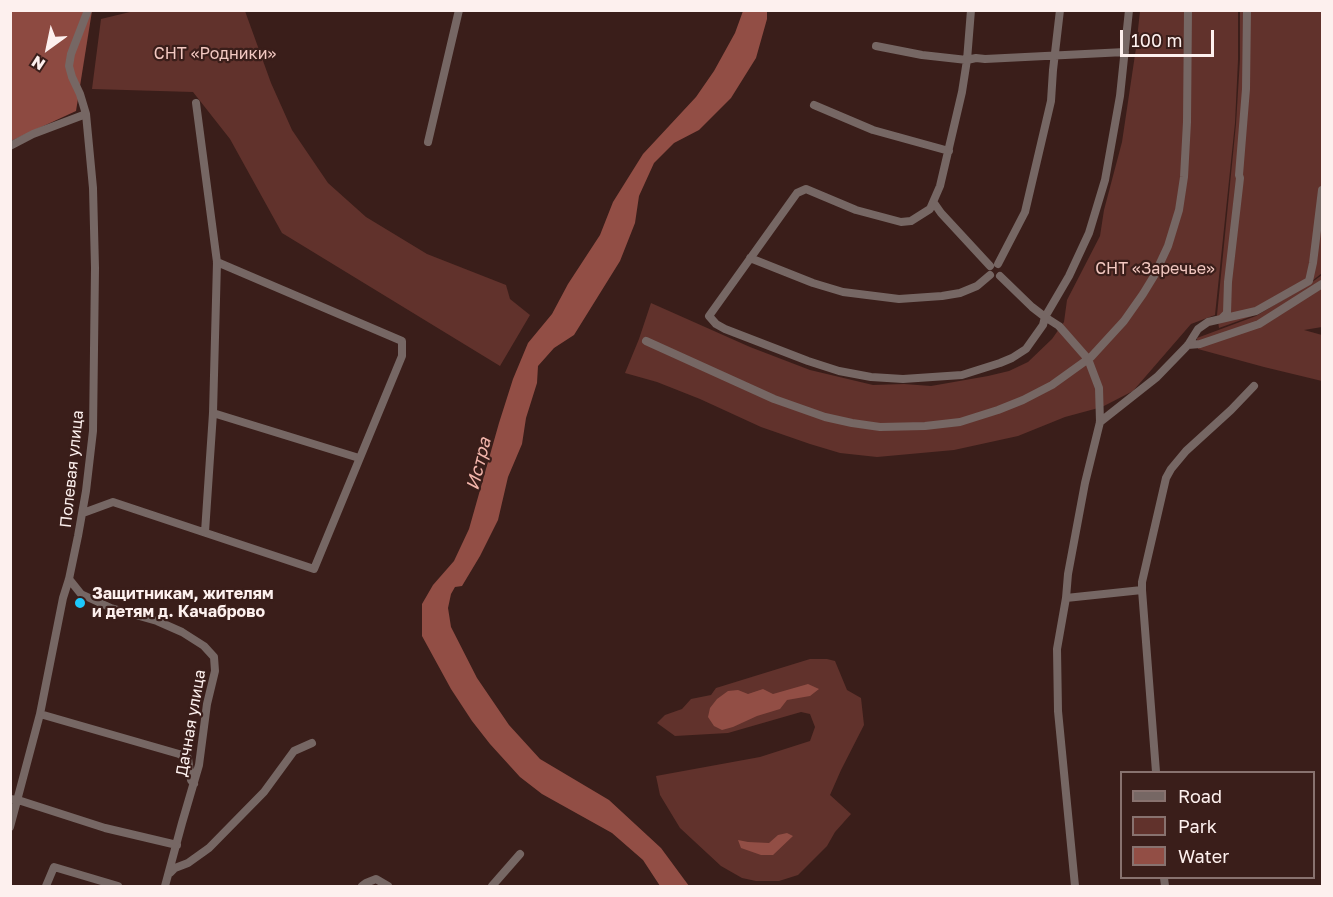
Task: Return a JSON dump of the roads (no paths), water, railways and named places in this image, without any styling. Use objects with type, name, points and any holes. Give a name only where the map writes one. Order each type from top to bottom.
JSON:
[{"type":"street","name":"Полевая улица","points":[[10,828],[14,799],[40,714],[63,598],[69,579],[82,513],[93,431],[93,188],[85,110],[69,66],[71,54],[88,10]]},
{"type":"street","points":[[428,142],[459,10]]},
{"type":"street","points":[[971,10],[967,60],[949,151],[940,186],[930,209],[911,221],[901,222],[856,210],[806,189],[797,193],[709,316],[716,324],[808,361],[871,377],[903,379],[962,375],[1000,363],[1026,349],[1043,326],[1045,317],[1069,276],[1089,233],[1105,180],[1115,128],[1129,10]]},
{"type":"street","points":[[1000,276],[994,278],[988,269],[994,265],[1024,212],[1051,101],[1060,10]]},
{"type":"street","points":[[646,341],[784,402],[825,417],[880,427],[925,426],[960,422],[1023,400],[1052,385],[1088,359],[1124,321],[1154,276],[1168,246],[1179,210],[1184,177],[1188,10]]},
{"type":"street","points":[[1220,320],[1227,313],[1228,282],[1240,178],[1246,89],[1247,10]]},
{"type":"street","points":[[876,46],[922,55],[967,60],[1125,52]]},
{"type":"street","points":[[196,103],[217,262],[213,413],[205,532]]},
{"type":"street","points":[[814,105],[873,130],[949,151]]},
{"type":"street","points":[[10,146],[85,110]]},
{"type":"street","points":[[1100,422],[1157,376],[1188,345],[1198,329],[1208,322],[1256,311],[1309,281],[1323,190]]},
{"type":"street","points":[[934,203],[941,213],[994,265],[1002,269],[1000,276]]},
{"type":"street","points":[[750,258],[813,283],[865,296],[899,298],[960,293],[977,286],[990,275]]},
{"type":"street","points":[[82,513],[113,502],[314,569],[402,356],[402,341],[217,262]]},
{"type":"street","points":[[1000,276],[1045,317],[1059,326],[1088,359],[1099,388],[1100,422],[1085,483],[1057,649],[1058,711],[1075,886]]},
{"type":"street","points":[[1188,345],[1200,344],[1259,324],[1323,284]]},
{"type":"street","points":[[1156,771],[1142,582],[1166,478],[1186,451],[1238,404],[1254,386]]},
{"type":"street","points":[[213,413],[359,458]]},
{"type":"street","name":"Дачная улица","points":[[69,579],[81,594],[111,608],[157,621],[182,632],[204,646],[214,657],[215,671],[207,704],[199,765],[165,886]]},
{"type":"street","points":[[1066,598],[1142,590]]},
{"type":"street","points":[[40,714],[188,758],[191,780],[194,784]]},
{"type":"street","points":[[169,874],[209,848],[264,792],[294,751],[312,742]]},
{"type":"street","points":[[14,799],[105,828],[177,845]]},
{"type":"street","points":[[492,886],[520,854]]},
{"type":"street","points":[[46,886],[54,867],[118,886]]},
{"type":"street","points":[[362,886],[376,879],[388,886]]},
{"type":"water","points":[[743,11],[767,11],[767,19],[756,58],[731,98],[699,130],[674,143],[654,163],[639,196],[635,223],[620,261],[574,335],[554,348],[538,366],[537,383],[526,418],[522,444],[508,477],[498,520],[462,586],[455,587],[451,594],[448,608],[451,627],[477,678],[509,725],[540,759],[609,800],[661,848],[689,886],[660,886],[643,860],[612,833],[542,794],[520,777],[490,744],[451,689],[422,636],[422,604],[433,585],[454,561],[469,529],[499,423],[513,379],[528,343],[552,314],[568,284],[600,235],[613,202],[643,154],[696,97],[714,71],[735,33]]},
{"type":"water","points":[[808,684],[819,689],[810,696],[787,700],[780,709],[733,727],[722,730],[714,726],[708,717],[710,708],[728,691],[738,690],[748,694],[763,689],[773,694]]},
{"type":"water","points":[[787,833],[793,836],[773,855],[761,855],[741,848],[738,840],[769,843],[778,835]]},
{"type":"place","name":"Защитникам, жителям и детям д. Качаброво","points":[[80,603]]},
{"type":"park label","name":"СНТ «Родники»","points":[[215,54]]},
{"type":"park label","name":"СНТ «Заречье»","points":[[1155,269]]},
{"type":"water label","name":"Истра","points":[[479,464]]}]
